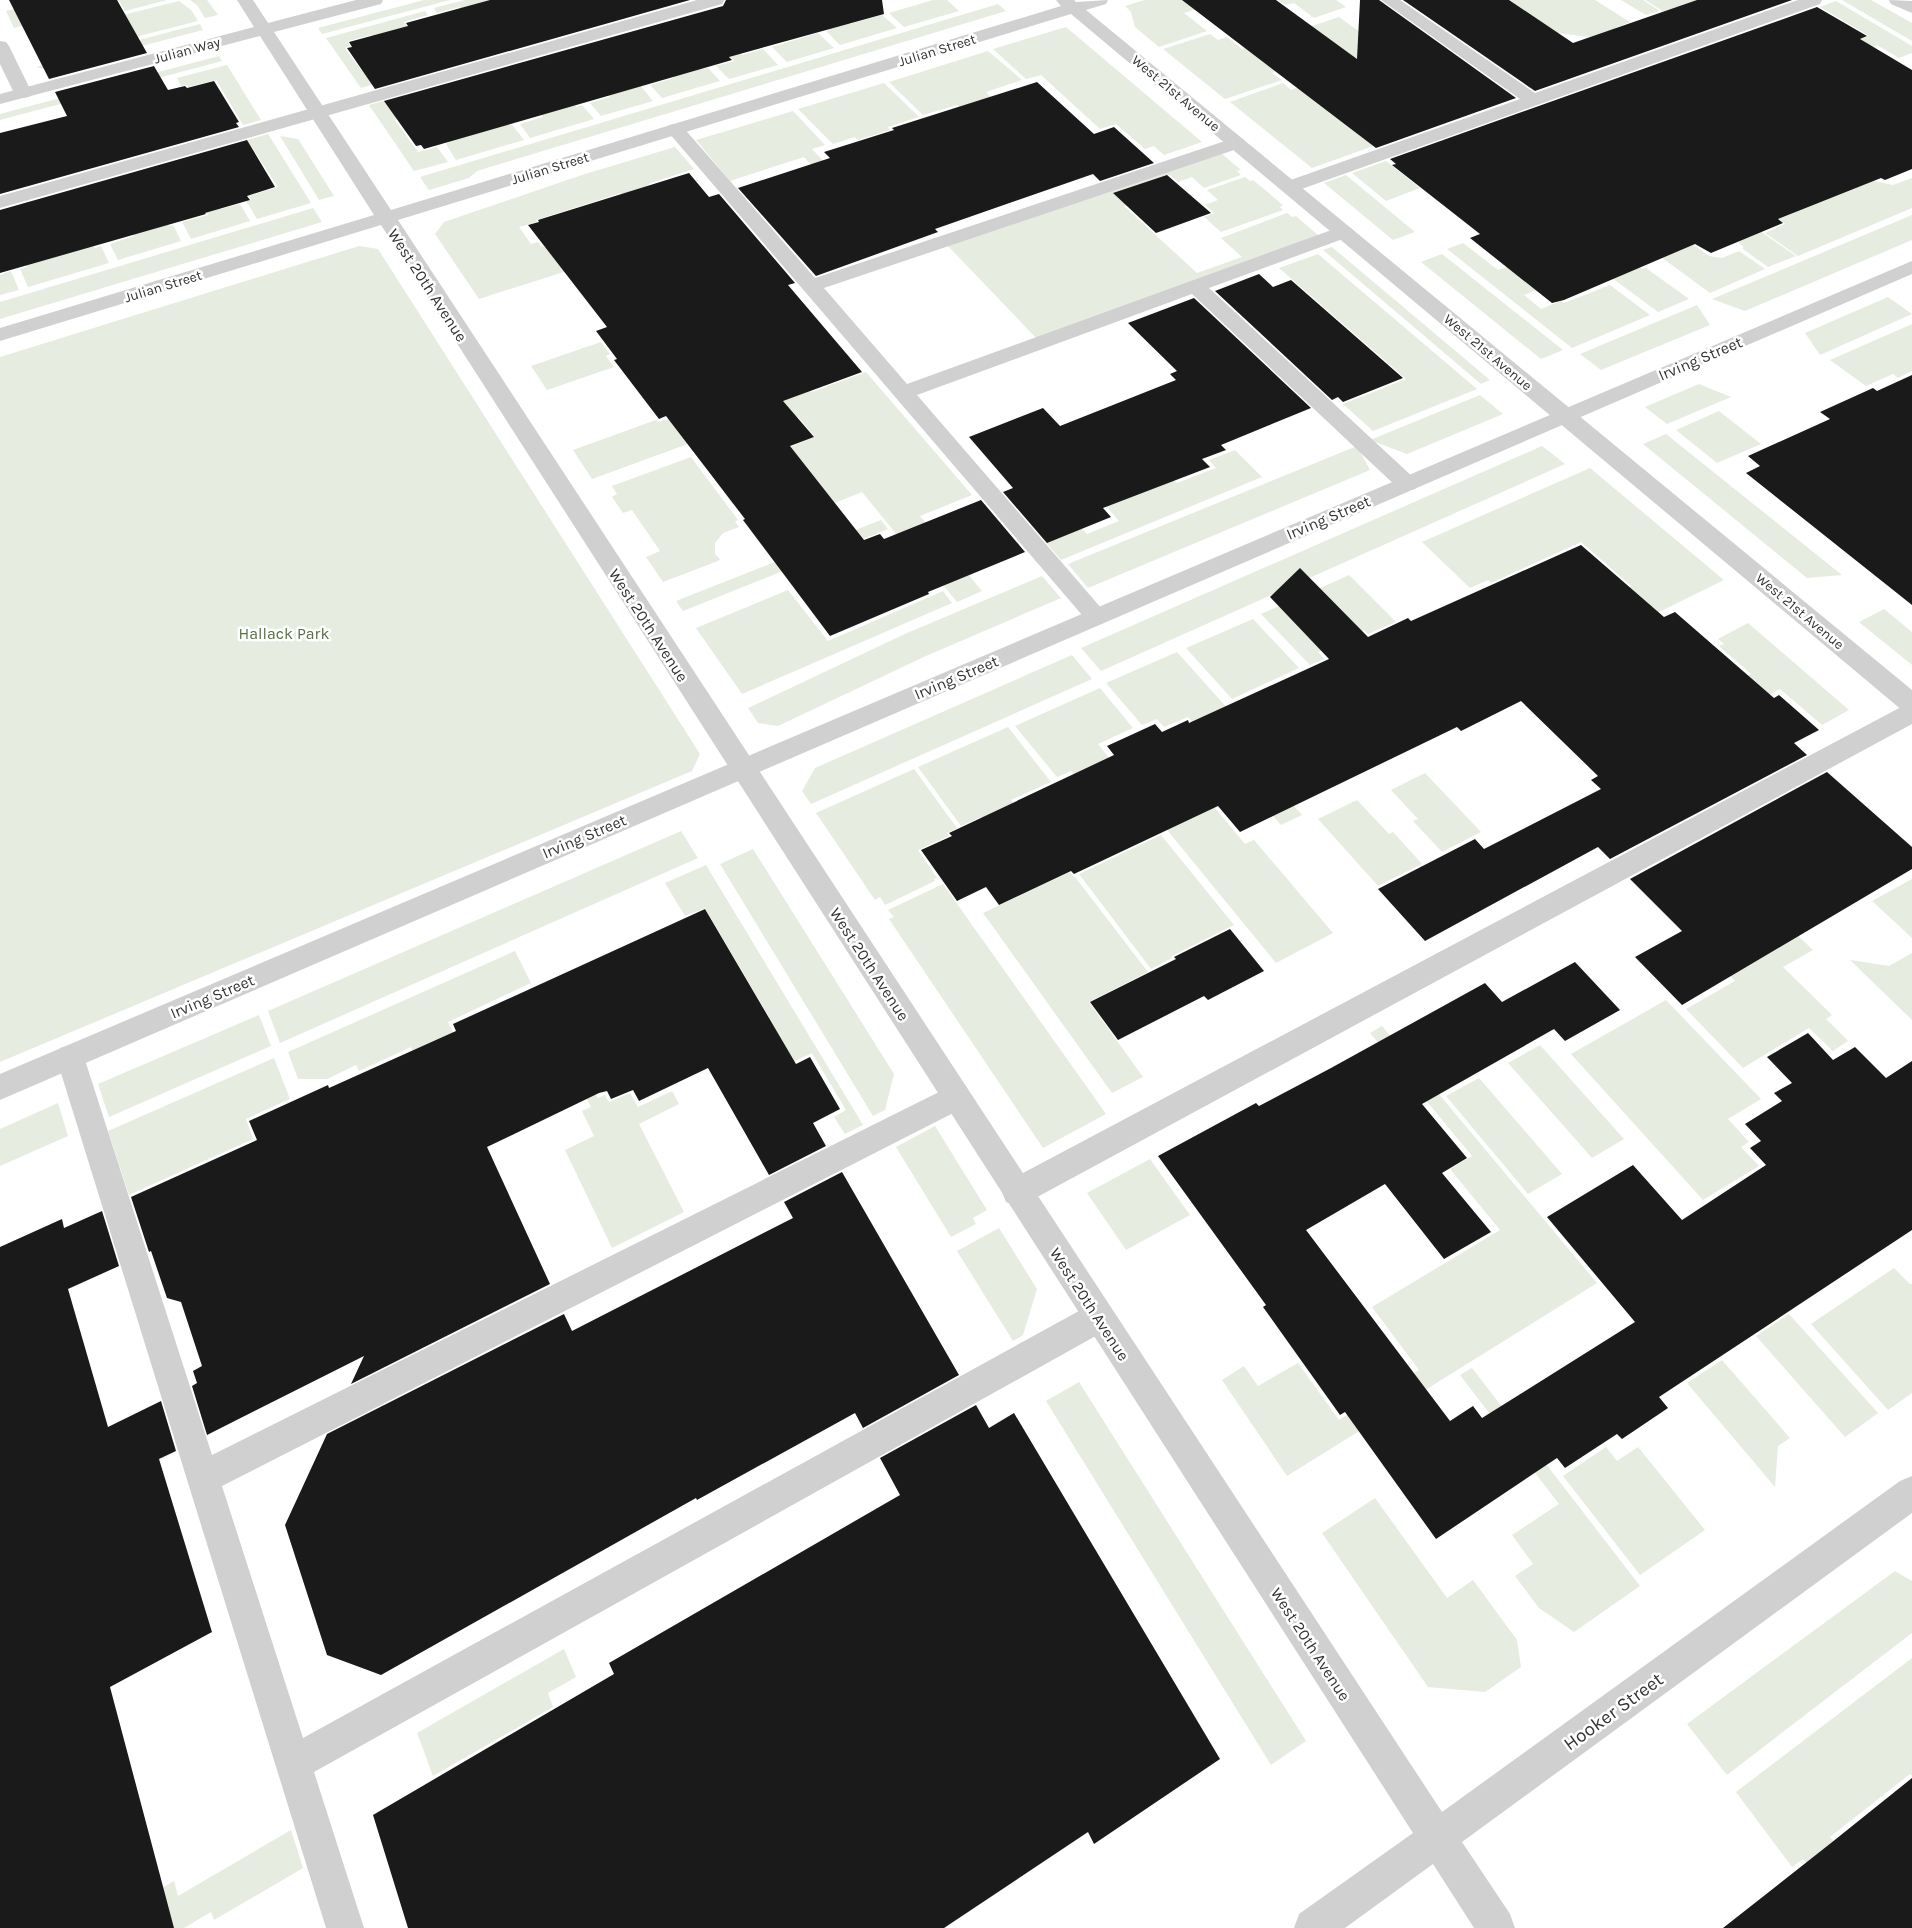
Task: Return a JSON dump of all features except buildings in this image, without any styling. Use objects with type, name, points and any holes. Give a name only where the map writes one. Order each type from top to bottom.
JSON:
[{"type":"street","name":"West 20th Avenue","points":[[244,0],[1496,1928]]},
{"type":"street","name":"Julian Way","points":[[0,99],[375,0]]},
{"type":"street","points":[[0,202],[716,0]]},
{"type":"street","name":"Julian Street","points":[[0,336],[676,130],[1069,4],[1100,0]]},
{"type":"street","points":[[1390,0],[1533,100]]},
{"type":"street","points":[[1289,187],[1814,0]]},
{"type":"street","points":[[1897,0],[1912,8]]},
{"type":"street","name":"West 21st Avenue","points":[[1069,4],[1912,704]]},
{"type":"street","points":[[0,46],[23,93]]},
{"type":"street","points":[[676,130],[1096,616]]},
{"type":"street","points":[[811,286],[1237,144]]},
{"type":"street","points":[[902,393],[1344,232]]},
{"type":"street","name":"Irving Street","points":[[0,1087],[1912,267]]},
{"type":"street","points":[[1195,286],[1407,484]]},
{"type":"street","points":[[1018,1192],[1912,713]]},
{"type":"street","points":[[70,1057],[345,1928]]},
{"type":"street","points":[[202,1478],[957,1097]]},
{"type":"street","points":[[293,1764],[1099,1317]]},
{"type":"street","name":"Hooker Street","points":[[1313,1928],[1911,1496]]},
{"type":"green space","points":[[86,0],[167,0],[125,11],[119,1],[14,28],[6,11],[32,5]]},
{"type":"green space","points":[[190,0],[207,0],[218,15],[205,18],[197,5]]},
{"type":"green space","points":[[424,0],[450,0],[322,34],[318,28]]},
{"type":"green space","points":[[465,0],[493,0],[480,33],[459,7],[437,13],[434,8]]},
{"type":"green space","points":[[933,0],[947,0],[959,11],[904,27],[889,13]]},
{"type":"green space","points":[[1145,0],[1224,0],[1184,13],[1207,31],[1159,47],[1135,27],[1131,12],[1125,6]]},
{"type":"green space","points":[[1278,0],[1336,0],[1346,7],[1314,18],[1294,3],[1285,5]]},
{"type":"green space","points":[[1510,0],[1595,0],[1630,22],[1615,28],[1638,43],[1549,32],[1512,4],[1514,3]]},
{"type":"green space","points":[[1621,0],[1643,0],[1660,11],[1646,15]]},
{"type":"green space","points":[[1645,0],[1703,0],[1674,18]]},
{"type":"green space","points":[[1842,0],[1871,0],[1912,23],[1912,41]]},
{"type":"green space","points":[[179,1],[191,10],[198,21],[73,53],[123,15]]},
{"type":"green space","points":[[1836,1],[1912,46],[1912,53],[1899,58],[1877,45],[1869,49],[1856,41],[1869,36],[1820,7]]},
{"type":"green space","points":[[998,4],[1006,11],[477,171],[469,178],[429,190],[420,177]]},
{"type":"green space","points":[[425,11],[428,15],[404,22],[422,46],[373,38],[371,35],[348,41],[350,46],[345,48],[362,71],[379,67],[388,80],[361,88],[326,38]]},
{"type":"green space","points":[[882,15],[897,28],[840,45],[826,31],[830,30],[826,27],[846,21],[850,24]]},
{"type":"green space","points":[[1339,17],[1364,35],[1410,23],[1445,47],[1361,75],[1277,70],[1272,73],[1282,80],[1225,99],[1163,49],[1210,34],[1218,40],[1227,37],[1242,49]]},
{"type":"green space","points":[[200,24],[203,30],[49,70],[36,67]]},
{"type":"green space","points":[[1066,27],[1202,142],[1164,155],[1154,146],[1145,149],[1116,124],[1100,129],[1041,75],[1026,79],[993,49]]},
{"type":"green space","points":[[818,33],[834,48],[787,62],[772,47]]},
{"type":"green space","points":[[730,43],[742,55],[763,49],[778,65],[729,79],[716,66],[734,61],[721,46]]},
{"type":"green space","points":[[988,51],[1022,80],[986,92],[991,97],[1007,152],[957,105],[923,115],[889,82]]},
{"type":"green space","points":[[652,53],[704,69],[708,68],[720,81],[662,98],[650,85],[674,78]]},
{"type":"green space","points":[[219,56],[222,61],[0,120],[0,114]]},
{"type":"green space","points":[[227,65],[261,120],[243,125],[216,80],[188,87],[187,85],[181,86],[177,78]]},
{"type":"green space","points":[[593,77],[640,85],[653,101],[601,116],[590,103],[610,97]]},
{"type":"green space","points":[[1319,80],[1468,112],[1312,168],[1230,102],[1283,83],[1291,90]]},
{"type":"green space","points":[[884,83],[919,117],[888,127],[890,130],[858,140],[855,137],[833,144],[798,109]]},
{"type":"green space","points":[[403,95],[415,113],[395,120],[418,152],[437,147],[448,162],[414,171],[369,105]]},
{"type":"green space","points":[[575,105],[576,107],[582,105],[594,119],[530,138],[520,124],[543,117],[540,112]]},
{"type":"green space","points":[[793,111],[825,145],[812,149],[824,162],[830,185],[804,157],[730,181],[696,140]]},
{"type":"green space","points":[[509,124],[513,126],[524,140],[456,160],[446,144],[449,142],[446,138]]},
{"type":"green space","points":[[268,134],[311,203],[257,219],[246,201],[251,200],[249,196],[278,187],[247,140]]},
{"type":"green space","points":[[280,136],[298,139],[334,196],[319,200]]},
{"type":"green space","points":[[675,147],[694,169],[651,183],[636,193],[625,197],[621,193],[519,227],[531,244],[538,242],[570,270],[479,299],[435,234],[444,222],[582,175]]},
{"type":"green space","points":[[1221,153],[1241,170],[1237,171],[1241,175],[1204,188],[1192,177],[1178,182],[1170,175],[1130,189],[1141,200],[1124,206],[1197,273],[1242,257],[1221,238],[1287,213],[1292,217],[1296,216],[1319,236],[1038,340],[948,246]]},
{"type":"green space","points":[[1386,161],[1420,188],[1386,201],[1352,173]]},
{"type":"green space","points":[[1346,175],[1415,232],[1393,240],[1324,183]]},
{"type":"green space","points":[[1852,176],[1893,185],[1912,178],[1912,208],[1798,256],[1765,233],[1785,224],[1779,219],[1796,212],[1763,190]]},
{"type":"green space","points":[[1245,177],[1250,181],[1253,180],[1283,205],[1280,207],[1283,210],[1221,232],[1204,217],[1214,213],[1205,205],[1218,200],[1207,190]]},
{"type":"green space","points":[[1708,195],[1796,256],[1768,267],[1743,249],[1743,246],[1738,243],[1742,240],[1733,234]]},
{"type":"green space","points":[[116,199],[170,226],[173,225],[181,241],[118,260],[110,244],[134,236]]},
{"type":"green space","points":[[240,204],[250,221],[191,239],[182,222],[208,215],[205,208],[218,205],[221,209]]},
{"type":"green space","points":[[1639,206],[1709,256],[1722,258],[1739,251],[1765,269],[1710,293],[1608,218]]},
{"type":"green space","points":[[313,208],[322,222],[0,319],[0,302]]},
{"type":"green space","points":[[1912,215],[1912,240],[1745,311],[1712,299]]},
{"type":"green space","points":[[1463,243],[1498,270],[1515,264],[1544,287],[1524,295],[1541,309],[1561,301],[1564,303],[1610,285],[1650,315],[1572,348],[1447,249]]},
{"type":"green space","points":[[93,246],[95,248],[101,246],[109,263],[28,287],[20,269],[27,267],[25,263]]},
{"type":"green space","name":"Hallack Park","points":[[359,246],[378,249],[700,754],[692,771],[0,1062],[0,357]]},
{"type":"green space","points":[[1332,247],[1490,380],[1481,384],[1323,250]]},
{"type":"green space","points":[[1318,254],[1477,389],[1373,431],[1343,404],[1406,379],[1279,268]]},
{"type":"green space","points":[[1442,254],[1563,350],[1541,359],[1421,262]]},
{"type":"green space","points":[[1627,257],[1642,269],[1646,268],[1689,299],[1658,312],[1612,278]]},
{"type":"green space","points":[[11,271],[19,290],[0,295],[0,275]]},
{"type":"green space","points":[[1888,297],[1912,314],[1820,355],[1805,333]]},
{"type":"green space","points":[[1697,305],[1710,325],[1601,370],[1580,354]]},
{"type":"green space","points":[[1912,324],[1912,371],[1898,378],[1893,374],[1866,386],[1830,360]]},
{"type":"green space","points":[[601,342],[610,354],[606,356],[614,367],[547,390],[531,366]]},
{"type":"green space","points":[[793,369],[812,392],[866,372],[972,495],[920,516],[982,591],[957,602],[906,539],[902,541],[862,492],[832,504],[809,475],[732,504],[724,492],[786,469],[785,449],[815,437],[798,417],[756,432]]},
{"type":"green space","points":[[1699,384],[1731,397],[1667,424],[1645,407]]},
{"type":"green space","points":[[1480,395],[1503,414],[1407,454],[1370,440]]},
{"type":"green space","points":[[1719,411],[1761,444],[1717,463],[1676,430]]},
{"type":"green space","points":[[668,419],[737,426],[592,479],[573,450],[656,420],[658,422]]},
{"type":"green space","points":[[1666,434],[1842,575],[1807,578],[1643,444]]},
{"type":"green space","points":[[1357,446],[1370,470],[1088,588],[1068,564]]},
{"type":"green space","points":[[1542,446],[1565,464],[1101,671],[1081,648]]},
{"type":"green space","points":[[1235,450],[1262,477],[1061,560],[1036,531],[1071,517],[1087,534],[1119,521],[1103,502],[1171,478],[1177,483],[1216,468],[1209,460]]},
{"type":"green space","points":[[691,457],[738,520],[735,522],[739,527],[723,533],[715,543],[715,554],[720,559],[718,561],[663,582],[646,557],[660,551],[632,510],[623,513],[612,497],[617,494],[612,486]]},
{"type":"green space","points":[[1590,468],[1724,580],[1649,617],[1621,592],[1631,586],[1581,542],[1491,583],[1488,580],[1470,588],[1422,542]]},
{"type":"green space","points":[[881,520],[888,529],[683,611],[676,601]]},
{"type":"green space","points":[[1349,575],[1396,622],[1368,634],[1364,630],[1338,642],[1296,599]]},
{"type":"green space","points":[[1042,576],[1061,598],[926,656],[778,726],[758,723],[748,708],[907,633]]},
{"type":"green space","points":[[788,590],[828,641],[943,591],[952,603],[742,694],[696,628]]},
{"type":"green space","points":[[1291,601],[1334,645],[1318,652],[1324,659],[1310,665],[1261,614]]},
{"type":"green space","points":[[1884,609],[1912,632],[1912,665],[1859,622]]},
{"type":"green space","points":[[1253,619],[1299,668],[1232,699],[1186,648]]},
{"type":"green space","points":[[1748,623],[1849,710],[1822,725],[1780,689],[1737,712],[1733,684],[1751,674],[1719,646],[1724,644],[1718,639]]},
{"type":"green space","points":[[1177,652],[1229,710],[1214,717],[1302,815],[1281,825],[1188,717],[1164,727],[1157,719],[1142,725],[1106,683]]},
{"type":"green space","points":[[1072,655],[1092,679],[811,804],[802,791],[815,768]]},
{"type":"green space","points":[[1100,688],[1133,728],[1098,744],[1112,762],[1076,777],[1071,771],[1057,777],[1015,726]]},
{"type":"green space","points":[[1008,727],[1051,782],[1011,800],[1035,832],[983,820],[981,817],[961,826],[918,767]]},
{"type":"green space","points":[[914,769],[957,828],[947,833],[949,836],[918,850],[937,878],[934,879],[935,881],[885,905],[880,897],[875,900],[816,813]]},
{"type":"green space","points":[[1425,773],[1481,832],[1442,852],[1413,821],[1418,819],[1391,790]]},
{"type":"green space","points":[[1357,800],[1389,834],[1393,832],[1422,864],[1378,886],[1318,819]]},
{"type":"green space","points":[[1210,802],[1245,844],[1254,840],[1333,933],[1276,963],[1163,825]]},
{"type":"green space","points":[[681,831],[698,858],[280,1043],[268,1011]]},
{"type":"green space","points":[[1161,835],[1234,925],[1172,956],[1172,958],[1151,969],[1079,874]]},
{"type":"green space","points":[[1705,847],[1813,950],[1783,967],[1832,1015],[1826,1019],[1848,1041],[1833,1051],[1809,1028],[1743,1068],[1686,1009],[1735,981],[1724,969]]},
{"type":"green space","points":[[753,849],[894,1074],[885,1110],[873,1116],[720,864]]},
{"type":"green space","points":[[706,865],[863,1125],[845,1134],[834,1117],[846,1110],[812,1053],[745,1085],[745,1028],[769,1017],[705,908],[685,916],[665,883]]},
{"type":"green space","points":[[1070,872],[1148,972],[1089,1002],[1143,1077],[1112,1093],[983,913]]},
{"type":"green space","points":[[1912,879],[1912,938],[1872,901]]},
{"type":"green space","points":[[943,884],[1106,1114],[1043,1148],[889,919],[894,917],[888,910]]},
{"type":"green space","points":[[515,951],[531,983],[448,1022],[461,1048],[420,1067],[411,1047],[359,1071],[356,1065],[327,1079],[298,1079],[288,1052]]},
{"type":"green space","points":[[1912,953],[1912,1020],[1850,960],[1889,966]]},
{"type":"green space","points":[[1666,1000],[1761,1099],[1728,1119],[1749,1142],[1741,1147],[1759,1166],[1703,1200],[1571,1054]]},
{"type":"green space","points":[[259,1015],[271,1046],[109,1117],[98,1084]]},
{"type":"green space","points":[[1382,1026],[1597,1283],[1287,1476],[1222,1380],[1244,1366],[1258,1386],[1298,1363],[1339,1420],[1419,1370],[1372,1307],[1500,1230],[1450,1169],[1472,1156],[1370,1033]]},
{"type":"green space","points":[[1540,1045],[1624,1139],[1592,1158],[1508,1063]]},
{"type":"green space","points":[[274,1058],[290,1099],[246,1119],[253,1139],[129,1195],[108,1131]]},
{"type":"green space","points":[[1479,1078],[1562,1174],[1528,1194],[1446,1096]]},
{"type":"green space","points":[[672,1091],[679,1104],[639,1124],[684,1212],[612,1248],[565,1150],[594,1136],[582,1111],[591,1107],[585,1095],[594,1092],[598,1098],[605,1095],[609,1102],[630,1093],[638,1107]]},
{"type":"green space","points":[[58,1103],[68,1136],[0,1166],[0,1129]]},
{"type":"green space","points":[[935,1126],[987,1210],[973,1218],[976,1224],[951,1237],[896,1147]]},
{"type":"green space","points":[[1150,1159],[1190,1215],[1126,1250],[1087,1193]]},
{"type":"green space","points":[[999,1228],[1037,1289],[1023,1335],[1013,1341],[957,1251]]},
{"type":"green space","points":[[1894,1268],[1912,1284],[1912,1393],[1888,1410],[1811,1324]]},
{"type":"green space","points":[[1789,1314],[1878,1413],[1845,1437],[1756,1336]]},
{"type":"green space","points":[[1722,1360],[1790,1438],[1778,1446],[1775,1487],[1687,1383]]},
{"type":"green space","points":[[1472,1368],[1640,1586],[1574,1632],[1539,1608],[1515,1576],[1533,1564],[1512,1535],[1559,1504],[1460,1375]]},
{"type":"green space","points":[[1079,1382],[1306,1741],[1271,1765],[1046,1401]]},
{"type":"green space","points":[[1606,1447],[1617,1461],[1638,1447],[1705,1530],[1640,1575],[1563,1476]]},
{"type":"green space","points":[[1375,1498],[1447,1598],[1473,1580],[1517,1640],[1521,1667],[1485,1692],[1428,1687],[1322,1533]]},
{"type":"green space","points":[[1895,1571],[1912,1581],[1912,1633],[1727,1775],[1687,1724]]},
{"type":"green space","points":[[564,1649],[576,1677],[548,1693],[553,1707],[433,1776],[417,1733]]},
{"type":"green space","points":[[1912,1658],[1912,1776],[1910,1774],[1830,1837],[1900,1928],[1855,1928],[1803,1859],[1792,1867],[1736,1792]]},
{"type":"green space","points":[[291,1830],[303,1868],[214,1920],[211,1912],[184,1928],[92,1928],[174,1881],[178,1896]]}]
